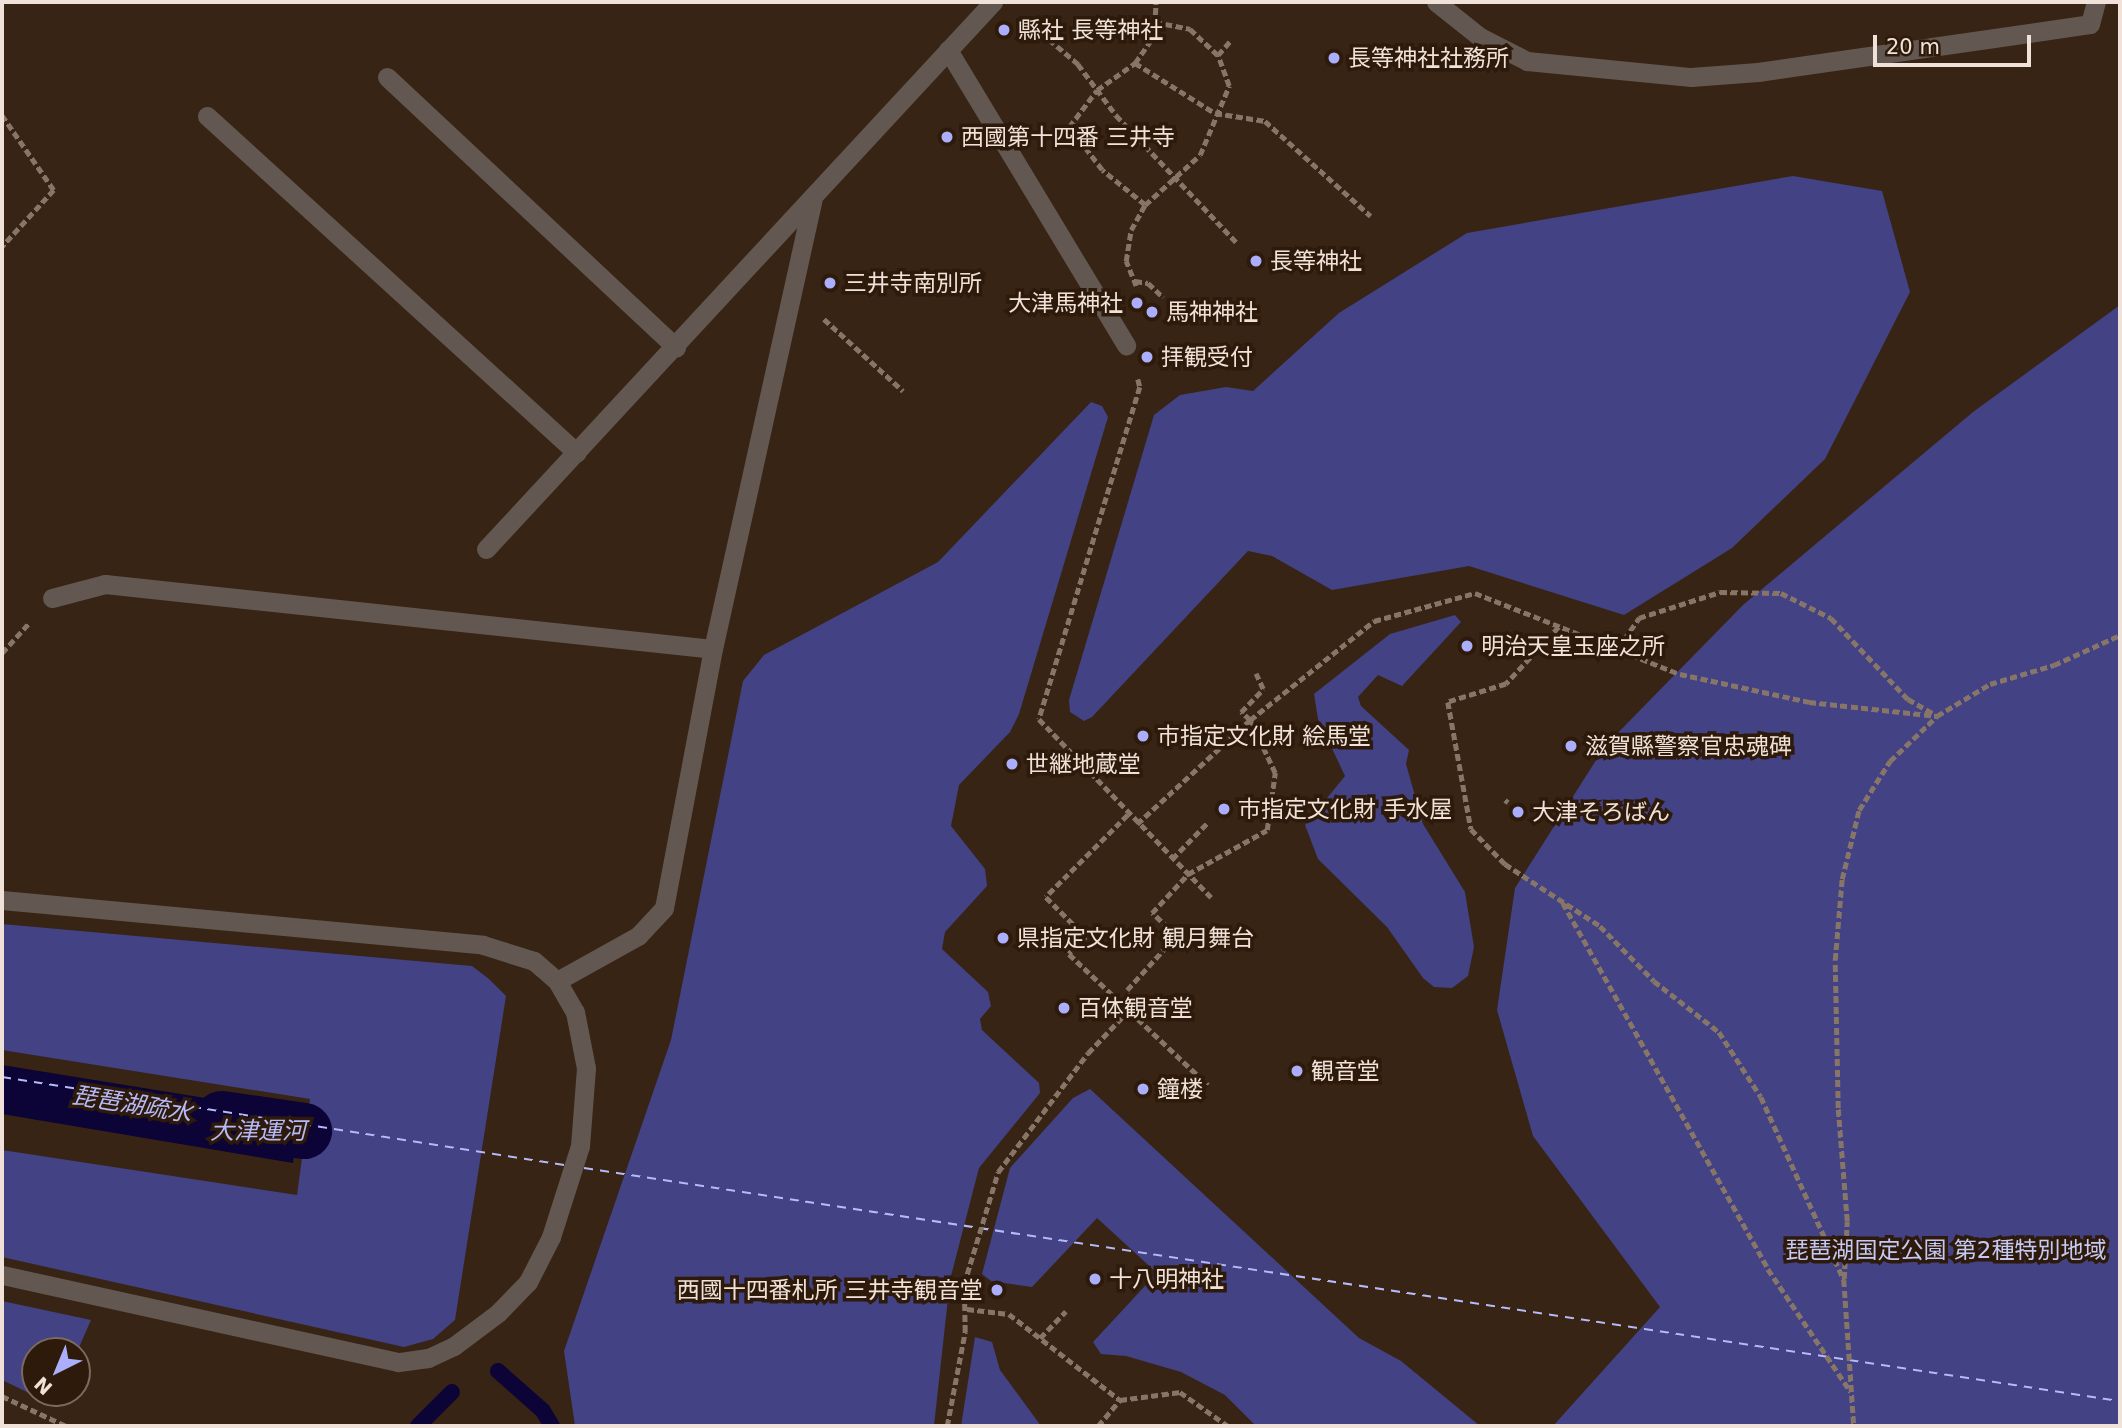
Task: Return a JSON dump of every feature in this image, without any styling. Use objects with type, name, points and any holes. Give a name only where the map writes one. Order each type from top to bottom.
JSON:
[{"type":"street","points":[[486,549],[812,201],[993,2]]},
{"type":"street","points":[[1436,2],[1480,37],[1527,61],[1690,77],[1772,70],[2090,24],[2095,2]]},
{"type":"street","points":[[948,50],[1126,345]]},
{"type":"street","points":[[387,77],[676,347]]},
{"type":"street","points":[[207,116],[577,453]]},
{"type":"street","points":[[557,981],[638,936],[664,908],[713,649],[812,201]]},
{"type":"street","points":[[52,598],[106,584],[713,649]]},
{"type":"street","points":[[2,900],[484,945],[534,961],[557,981],[575,1012],[586,1068],[580,1146],[551,1237],[528,1282],[498,1313],[454,1346],[428,1358],[398,1362],[2,1275]]},
{"type":"path","points":[[1145,205],[1102,170],[1069,127],[1097,90],[1135,63],[1154,36],[1156,2]]},
{"type":"path","points":[[1023,17],[1078,64],[1097,90],[1236,242]]},
{"type":"path","points":[[1126,261],[1131,230],[1145,205],[1178,180],[1200,155],[1215,113],[1229,86],[1218,55],[1190,29],[1155,22]]},
{"type":"path","points":[[1218,55],[1230,41]]},
{"type":"path","points":[[1135,63],[1215,113],[1265,121],[1371,216]]},
{"type":"path","points":[[2,116],[54,190],[2,247]]},
{"type":"path","points":[[1135,281],[1148,283],[1163,298]]},
{"type":"path","points":[[793,290],[903,391]]},
{"type":"path","points":[[1126,345],[1140,387],[1039,719],[1128,815],[1211,897]]},
{"type":"path","points":[[1618,648],[1639,618],[1720,592],[1781,593],[1831,618],[1908,699],[1937,716]]},
{"type":"path","points":[[1137,824],[1250,720],[1374,621],[1475,593],[1680,674],[1809,702],[1937,716]]},
{"type":"path","points":[[1559,627],[1506,684],[1448,702],[1471,829],[1505,864],[1600,926],[1654,981],[1719,1032],[1761,1097],[1844,1280]]},
{"type":"path","points":[[1854,1426],[1844,1280],[1847,1220],[1838,1108],[1835,960],[1842,879],[1859,810],[1890,761],[1937,716],[1990,684],[2054,665],[2120,635]]},
{"type":"path","points":[[947,1426],[967,1309],[964,1284],[998,1172],[1088,1053],[1129,1010],[1127,990],[1177,936],[1152,914],[1188,874],[1267,830],[1275,774],[1250,720],[1241,712],[1263,689],[1256,674]]},
{"type":"path","points":[[1128,815],[1046,897],[1087,937],[1069,954],[1208,1085]]},
{"type":"path","points":[[1172,859],[1208,822]]},
{"type":"path","points":[[1561,900],[1768,1269],[1852,1393]]},
{"type":"path","points":[[967,1309],[1009,1314],[1120,1399],[1180,1392],[1228,1426]]},
{"type":"path","points":[[1040,1338],[1066,1311]]},
{"type":"path","points":[[2,1395],[66,1426]]},
{"type":"path","points":[[1098,1426],[1120,1399]]},
{"type":"green space","points":[[1793,176],[1882,191],[1910,292],[1825,459],[1732,548],[1624,615],[1469,566],[1332,590],[1272,556],[1248,551],[1092,717],[1084,721],[1070,712],[1069,700],[1154,415],[1180,395],[1226,387],[1253,391],[1339,313],[1467,233]]},
{"type":"green space","name":"琵琶湖国定公園 第2種特別地域","points":[[2120,305],[2120,1426],[1553,1426],[1660,1307],[1533,1136],[1497,1010],[1515,888],[1605,746],[1743,605],[1973,412]]},
{"type":"green space","points":[[1091,402],[1102,406],[1108,417],[1019,714],[1010,732],[959,785],[951,826],[985,869],[987,886],[945,932],[942,949],[988,992],[991,1006],[980,1019],[982,1030],[1039,1083],[1040,1093],[979,1168],[950,1280],[934,1426],[575,1426],[564,1351],[671,1040],[743,681],[764,655],[938,562]]},
{"type":"green space","points":[[1455,615],[1461,622],[1402,686],[1378,675],[1358,697],[1361,706],[1409,750],[1406,764],[1423,824],[1465,892],[1474,947],[1468,976],[1452,988],[1434,987],[1423,978],[1387,927],[1318,859],[1305,825],[1345,776],[1318,719],[1314,694],[1390,634]]},
{"type":"green space","points":[[2,924],[472,966],[489,979],[506,996],[455,1320],[433,1339],[404,1347],[2,1257],[2,1150],[297,1195],[310,1099],[2,1050]]},
{"type":"green space","points":[[1090,1089],[1359,1338],[1401,1361],[1480,1426],[1256,1426],[1225,1395],[1181,1372],[1126,1356],[1101,1354],[1093,1342],[1157,1273],[1097,1218],[1032,1287],[991,1281],[982,1274],[1010,1168],[1073,1098]]},
{"type":"green space","points":[[2,1301],[91,1320],[84,1337],[21,1337],[21,1389],[2,1380]]},
{"type":"green space","points":[[975,1337],[992,1342],[1000,1370],[1041,1426],[961,1426]]},
{"type":"water","name":"大津運河","points":[[2,1065],[298,1113],[293,1163],[2,1114]]},
{"type":"waterway","name":"琵琶湖疏水","points":[[222,1119],[304,1131]]},
{"type":"waterway","points":[[498,1371],[543,1411],[552,1426]]},
{"type":"waterway","points":[[418,1426],[452,1392]]},
{"type":"ferry route","points":[[2,1077],[564,1165]]},
{"type":"ferry route","points":[[584,1168],[2120,1401]]},
{"type":"place","name":"縣社 長等神社","points":[[1004,30]]},
{"type":"place","name":"長等神社社務所","points":[[1334,58]]},
{"type":"place","name":"西國第十四番 三井寺","points":[[947,137]]},
{"type":"place","name":"長等神社","points":[[1256,261]]},
{"type":"place","name":"三井寺南別所","points":[[830,283]]},
{"type":"place","name":"大津馬神社","points":[[1137,303]]},
{"type":"place","name":"馬神神社","points":[[1152,312]]},
{"type":"place","name":"拝観受付","points":[[1147,357]]},
{"type":"place","name":"明治天皇玉座之所","points":[[1467,646]]},
{"type":"place","name":"市指定文化財 絵馬堂","points":[[1143,736]]},
{"type":"place","name":"滋賀縣警察官忠魂碑","points":[[1571,746]]},
{"type":"place","name":"世継地蔵堂","points":[[1012,764]]},
{"type":"place","name":"市指定文化財 手水屋","points":[[1224,809]]},
{"type":"place","name":"大津そろばん","points":[[1518,812]]},
{"type":"place","name":"県指定文化財 観月舞台","points":[[1003,938]]},
{"type":"place","name":"百体観音堂","points":[[1064,1008]]},
{"type":"place","name":"観音堂","points":[[1297,1071]]},
{"type":"place","name":"鐘楼","points":[[1143,1089]]},
{"type":"place","name":"十八明神社","points":[[1095,1279]]},
{"type":"place","name":"西國十四番札所 三井寺観音堂","points":[[997,1290]]}]
